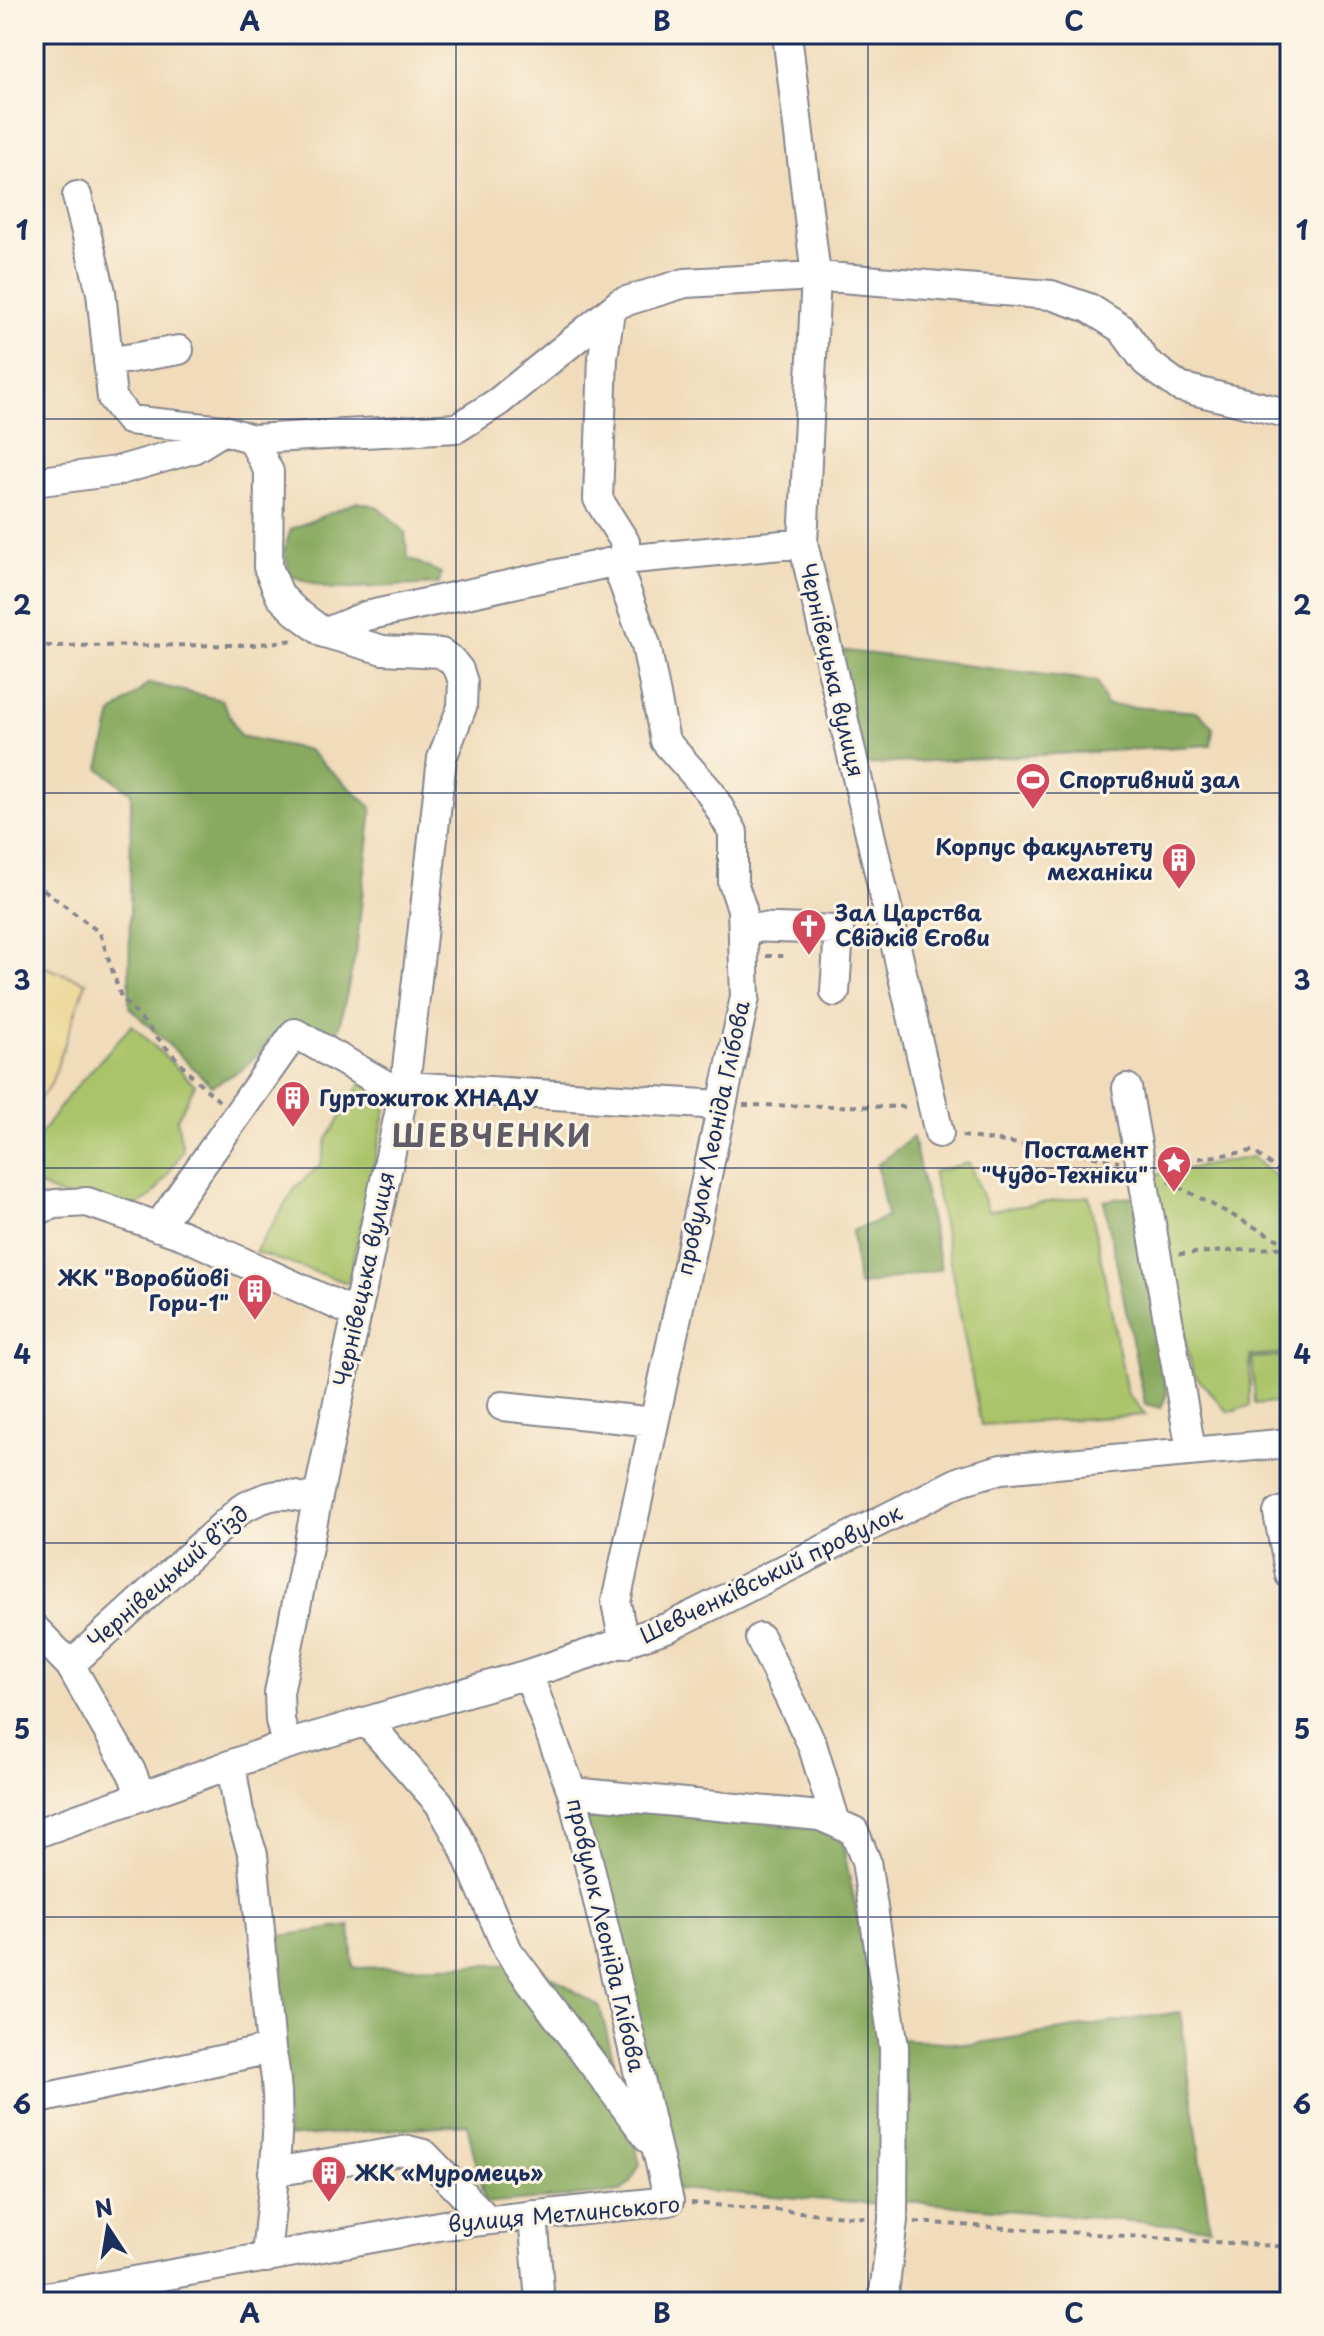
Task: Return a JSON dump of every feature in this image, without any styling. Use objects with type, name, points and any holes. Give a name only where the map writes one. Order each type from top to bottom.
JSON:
[{"type":"street","points":[[787,34],[816,276],[803,543]]},
{"type":"street","points":[[77,196],[101,292],[112,398],[129,420],[224,430],[252,439],[457,428],[498,402],[620,303],[685,283],[816,276],[1051,295],[1089,308],[1122,329],[1146,362],[1180,387],[1290,414]]},
{"type":"street","name":"провулок Леоніда Глібова","points":[[610,312],[603,357],[598,499],[625,542],[620,574],[646,645],[665,741],[710,792],[733,832],[733,883],[742,909],[745,997],[616,1602],[624,1644]]},
{"type":"street","points":[[108,362],[179,350]]},
{"type":"street","points":[[34,482],[117,471],[193,449],[224,430]]},
{"type":"street","name":"Чернівецька вулиця","points":[[252,439],[269,472],[268,567],[280,596],[324,633],[383,650],[441,653],[451,660],[463,682],[462,707],[442,758],[404,1091],[279,1693],[280,1720],[286,1745]]},
{"type":"street","name":"Чернівецька вулиця","points":[[324,633],[366,616],[622,560],[803,543],[939,1133]]},
{"type":"street","points":[[743,927],[839,930],[835,992]]},
{"type":"street","points":[[158,1227],[295,1033],[404,1091],[721,1105]]},
{"type":"street","points":[[1127,1088],[1191,1450]]},
{"type":"street","points":[[34,1211],[55,1204],[87,1202],[183,1235],[357,1314]]},
{"type":"street","points":[[502,1406],[654,1422]]},
{"type":"street","name":"Шевченківський провулок","points":[[34,1834],[286,1745],[528,1674],[669,1627],[960,1481],[1001,1469],[1290,1443]]},
{"type":"street","name":"Чернівецький вʼїзд","points":[[70,1665],[241,1509],[267,1495],[291,1493],[317,1501]]},
{"type":"street","points":[[1290,1509],[1278,1513],[1290,1575]]},
{"type":"street","name":"Чернівецький вʼїзд","points":[[34,1628],[70,1665],[132,1773],[141,1796]]},
{"type":"street","points":[[760,1638],[812,1744],[836,1823]]},
{"type":"street","name":"провулок Леоніда Глібова","points":[[528,1674],[572,1792],[669,2201]]},
{"type":"street","points":[[367,1722],[439,1803],[462,1844],[508,1951],[657,2149]]},
{"type":"street","points":[[231,1765],[239,1812],[253,1855],[271,2049],[277,2075],[266,2258]]},
{"type":"street","points":[[572,1792],[820,1816],[854,1831],[866,1861],[894,2047],[893,2220],[883,2302]]},
{"type":"street","points":[[34,2100],[271,2049]]},
{"type":"street","points":[[273,2172],[408,2150],[424,2154],[488,2220]]},
{"type":"street","name":"вулиця Метлинського","points":[[34,2299],[444,2225],[669,2201]]},
{"type":"street","points":[[533,2215],[540,2302]]},
{"type":"path","points":[[34,36],[41,34]]},
{"type":"path","points":[[1284,34],[1290,35]]},
{"type":"path","points":[[34,646],[252,645],[288,642],[324,633]]},
{"type":"path","points":[[34,882],[100,933],[121,997],[192,1076],[236,1117]]},
{"type":"path","points":[[721,1105],[913,1107]]},
{"type":"path","points":[[1141,1166],[1290,1246]]},
{"type":"path","points":[[1283,1174],[1290,1235]]},
{"type":"path","points":[[1157,1256],[1290,1246]]},
{"type":"path","name":"вулиця Метлинського","points":[[669,2201],[893,2220],[1290,2247]]},
{"type":"green space","points":[[357,502],[378,507],[405,532],[408,558],[441,573],[439,584],[331,589],[291,576],[284,550],[291,529]]},
{"type":"green space","points":[[838,650],[1097,681],[1106,705],[1198,712],[1213,727],[1211,745],[861,765]]},
{"type":"green space","points":[[149,683],[222,700],[240,736],[308,750],[372,808],[356,952],[337,1036],[287,1023],[243,1069],[212,1086],[129,1007],[131,793],[99,768],[112,714]]},
{"type":"green space","points":[[132,1025],[195,1085],[177,1119],[183,1151],[154,1193],[138,1205],[108,1207],[92,1204],[34,1183],[34,1143],[69,1095]]},
{"type":"green space","points":[[362,1082],[388,1100],[348,1283],[255,1252],[296,1187],[321,1164],[327,1139]]},
{"type":"green space","points":[[913,1137],[941,1269],[858,1286],[852,1231],[887,1217],[877,1165]]},
{"type":"green space","points":[[1252,1157],[1290,1188],[1290,1353],[1250,1356],[1250,1406],[1228,1412],[1193,1373],[1148,1176]]},
{"type":"green space","points":[[969,1163],[988,1211],[1089,1196],[1127,1393],[1146,1415],[981,1425],[933,1172]]},
{"type":"green space","points":[[1134,1196],[1167,1394],[1161,1408],[1145,1404],[1104,1201]]},
{"type":"green space","points":[[1290,1356],[1290,1401],[1255,1404],[1252,1358]]},
{"type":"green space","points":[[579,1800],[840,1832],[888,2062],[883,2204],[676,2189]]},
{"type":"green space","points":[[350,1926],[353,1968],[533,1964],[600,2007],[640,2164],[631,2182],[620,2192],[485,2204],[467,2124],[287,2137],[279,1936]]},
{"type":"green space","points":[[1180,2012],[1210,2228],[904,2201],[902,2039],[972,2044]]},
{"type":"sand","points":[[34,963],[86,982],[51,1084],[34,1106]]},
{"type":"place","name":"Спортивний зал","points":[[1033,811]]},
{"type":"place","name":"Корпус факультету механіки","points":[[1179,891]]},
{"type":"place","name":"Зал Царства Свідків Єгови","points":[[809,957]]},
{"type":"place","name":"Гуртожиток ХНАДУ","points":[[293,1129]]},
{"type":"place","name":"Постамент \"Чудо-Техніки\"","points":[[1174,1194]]},
{"type":"place","name":"ЖК \"Воробйові Гори-1\"","points":[[255,1322]]},
{"type":"place","name":"ЖК «Муромець»","points":[[329,2204]]},
{"type":"district","name":"ШЕВЧЕНКИ","points":[[492,1137]]}]
